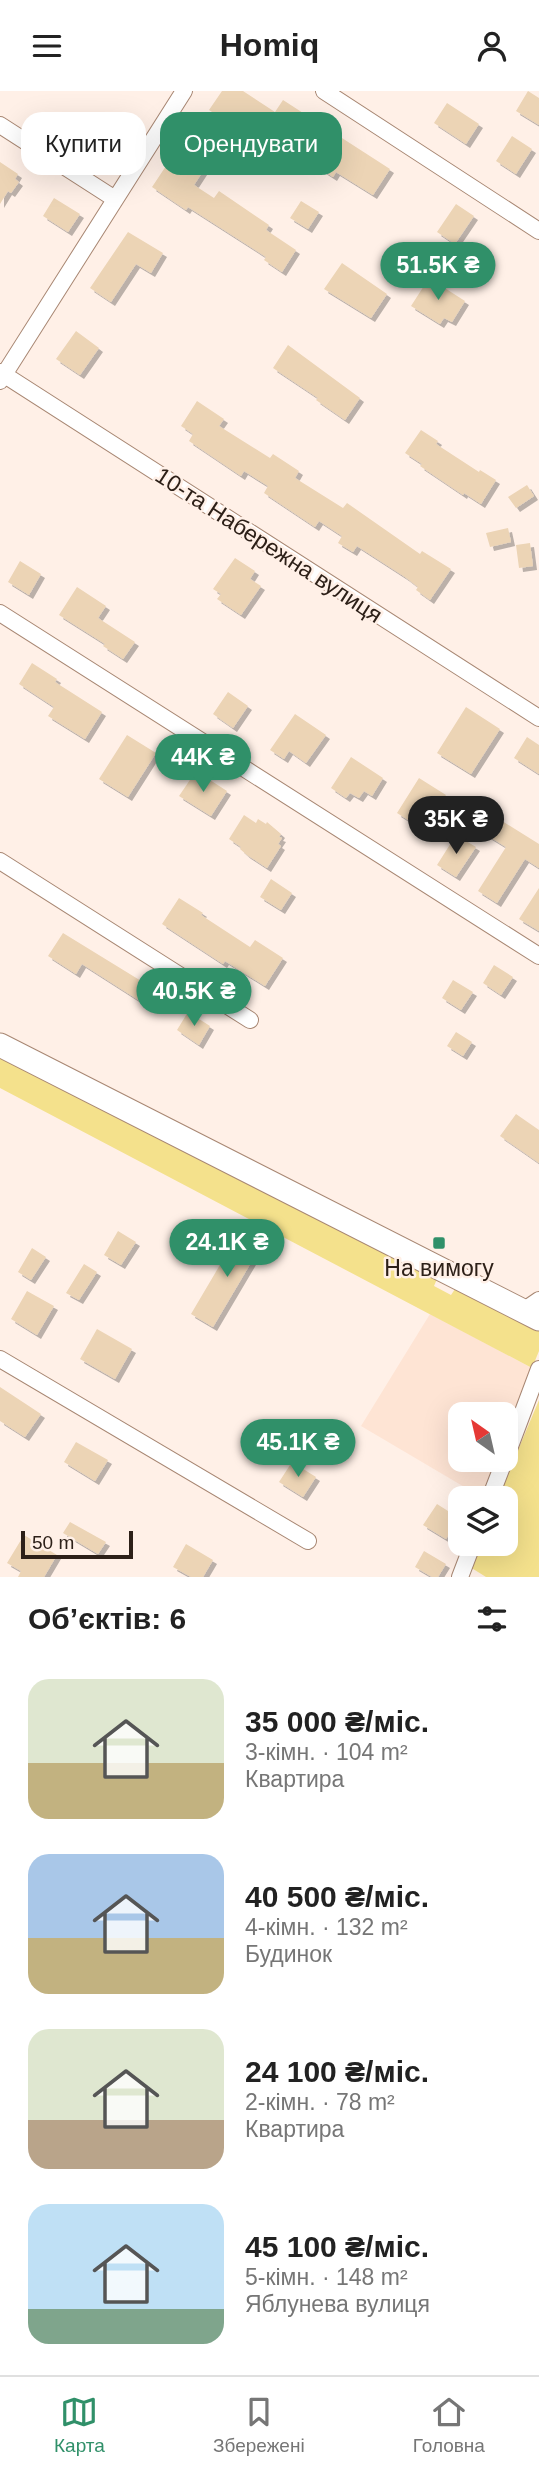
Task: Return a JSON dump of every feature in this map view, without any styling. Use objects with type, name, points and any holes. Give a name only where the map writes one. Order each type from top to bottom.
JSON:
[{"type":"street","points":[[1,376],[184,91]]},
{"type":"street","points":[[324,91],[539,232]]},
{"type":"street","points":[[0,125],[115,199]]},
{"type":"street","name":"10-та Набережна вулиця","points":[[1,376],[539,718]]},
{"type":"street","points":[[0,613],[539,956]]},
{"type":"street","points":[[0,860],[250,1020]]},
{"type":"street","points":[[0,1045],[534,1310]]},
{"type":"street","points":[[0,1359],[308,1541]]},
{"type":"street","points":[[518,1424],[539,1369]]},
{"type":"street","points":[[464,1575],[469,1556]]},
{"type":"shaded area","points":[[0,1057],[437,1279],[434,1286],[451,1295],[455,1289],[539,1331],[539,1351],[532,1368],[0,1088]]},
{"type":"shaded area","points":[[430,1314],[532,1368],[518,1406],[518,1402],[448,1402],[448,1472],[493,1472],[488,1486],[463,1486],[361,1426]]},
{"type":"shaded area","points":[[539,1400],[539,1577],[486,1577],[470,1567],[475,1556],[518,1556],[518,1486],[503,1486],[509,1472],[518,1472],[518,1450]]},
{"type":"building","points":[[222,91],[243,91],[275,112],[212,112],[209,110]]},
{"type":"building","points":[[528,91],[539,98],[539,125],[516,111]]},
{"type":"building","points":[[283,100],[302,112],[275,112]]},
{"type":"building","points":[[447,103],[479,124],[466,144],[434,123]]},
{"type":"building","points":[[512,136],[532,149],[516,174],[496,161]]},
{"type":"building","points":[[342,138],[390,169],[373,195],[341,175]]},
{"type":"building","points":[[0,162],[18,174],[15,179],[19,182],[11,193],[8,191],[0,204]]},
{"type":"building","points":[[160,175],[200,175],[194,185],[214,198],[219,191],[269,225],[266,230],[296,250],[282,272],[264,260],[266,257],[152,187]]},
{"type":"building","points":[[54,198],[80,214],[68,232],[43,216]]},
{"type":"building","points":[[301,201],[319,212],[308,229],[290,218]]},
{"type":"building","points":[[456,204],[474,216],[455,244],[437,232]]},
{"type":"building","points":[[128,232],[163,253],[151,273],[136,264],[111,302],[90,288]]},
{"type":"building","points":[[342,263],[387,294],[371,318],[324,289]]},
{"type":"building","points":[[429,278],[465,301],[452,322],[444,318],[440,324],[411,306]]},
{"type":"building","points":[[76,331],[99,348],[80,375],[56,359]]},
{"type":"building","points":[[288,345],[360,398],[345,420],[273,368]]},
{"type":"building","points":[[197,401],[224,419],[219,426],[270,458],[273,454],[299,471],[295,478],[343,508],[347,503],[420,554],[422,551],[451,569],[430,600],[416,590],[418,587],[405,577],[357,546],[353,552],[338,543],[342,536],[319,521],[315,527],[264,493],[268,486],[244,471],[241,476],[189,441],[193,434],[181,426]]},
{"type":"building","points":[[421,430],[438,441],[436,444],[496,480],[481,504],[464,493],[463,495],[405,453]]},
{"type":"building","points":[[527,485],[534,496],[516,508],[508,497]]},
{"type":"building","points":[[508,528],[511,542],[490,547],[486,533]]},
{"type":"building","points":[[530,543],[533,566],[519,568],[516,545]]},
{"type":"building","points":[[235,558],[255,571],[250,579],[261,586],[241,615],[217,599],[221,594],[213,589]]},
{"type":"building","points":[[20,561],[41,574],[29,595],[8,582]]},
{"type":"building","points":[[77,587],[106,606],[98,618],[135,642],[123,659],[103,646],[105,644],[59,615]]},
{"type":"building","points":[[32,663],[57,679],[55,682],[102,712],[85,739],[48,716],[54,707],[19,684]]},
{"type":"building","points":[[228,692],[248,706],[233,728],[213,714]]},
{"type":"building","points":[[466,707],[500,729],[471,774],[437,753]]},
{"type":"building","points":[[295,714],[326,735],[306,763],[289,751],[284,759],[270,750]]},
{"type":"building","points":[[127,735],[156,753],[128,797],[99,779]]},
{"type":"building","points":[[527,737],[539,745],[539,774],[514,758]]},
{"type":"building","points":[[351,757],[383,778],[372,796],[364,791],[359,798],[350,793],[346,798],[331,788]]},
{"type":"building","points":[[196,771],[227,791],[211,816],[179,796]]},
{"type":"building","points":[[419,778],[446,795],[424,830],[397,813]]},
{"type":"building","points":[[491,814],[539,844],[539,868],[525,859],[497,903],[478,891],[506,847],[480,831]]},
{"type":"building","points":[[244,815],[256,823],[258,819],[266,824],[267,822],[281,834],[279,837],[282,838],[278,844],[281,846],[267,868],[229,839]]},
{"type":"building","points":[[456,835],[476,847],[456,877],[437,865]]},
{"type":"building","points":[[271,879],[292,893],[281,910],[260,897]]},
{"type":"building","points":[[539,888],[539,931],[519,919]]},
{"type":"building","points":[[179,898],[250,947],[255,940],[283,958],[265,986],[225,961],[223,964],[162,924]]},
{"type":"building","points":[[63,933],[164,995],[154,1010],[82,964],[76,974],[48,956]]},
{"type":"building","points":[[494,965],[513,977],[501,995],[483,983]]},
{"type":"building","points":[[453,980],[473,992],[461,1010],[442,998]]},
{"type":"building","points":[[188,1012],[210,1026],[199,1045],[177,1030]]},
{"type":"building","points":[[456,1032],[472,1042],[463,1056],[447,1046]]},
{"type":"building","points":[[516,1114],[539,1130],[539,1163],[500,1136]]},
{"type":"building","points":[[118,1231],[136,1242],[121,1265],[104,1255]]},
{"type":"building","points":[[240,1231],[262,1244],[213,1327],[191,1314]]},
{"type":"building","points":[[32,1248],[46,1257],[31,1280],[18,1272]]},
{"type":"building","points":[[84,1264],[97,1272],[79,1300],[66,1293]]},
{"type":"building","points":[[27,1291],[54,1306],[37,1335],[11,1319]]},
{"type":"building","points":[[97,1329],[132,1349],[115,1379],[80,1359]]},
{"type":"building","points":[[0,1387],[41,1414],[25,1437],[0,1421]]},
{"type":"building","points":[[76,1442],[108,1460],[95,1481],[64,1462]]},
{"type":"building","points":[[292,1462],[316,1477],[303,1497],[279,1482]]},
{"type":"building","points":[[437,1504],[448,1511],[446,1539],[423,1525]]},
{"type":"building","points":[[70,1522],[106,1542],[98,1554],[63,1533]]},
{"type":"building","points":[[24,1535],[57,1555],[44,1577],[18,1577],[21,1571],[7,1563]]},
{"type":"building","points":[[186,1544],[213,1560],[203,1577],[191,1577],[173,1567]]},
{"type":"building","points":[[424,1551],[446,1564],[438,1577],[432,1577],[415,1567]]},
{"type":"place","name":"На вимогу","points":[[439,1243]]}]
